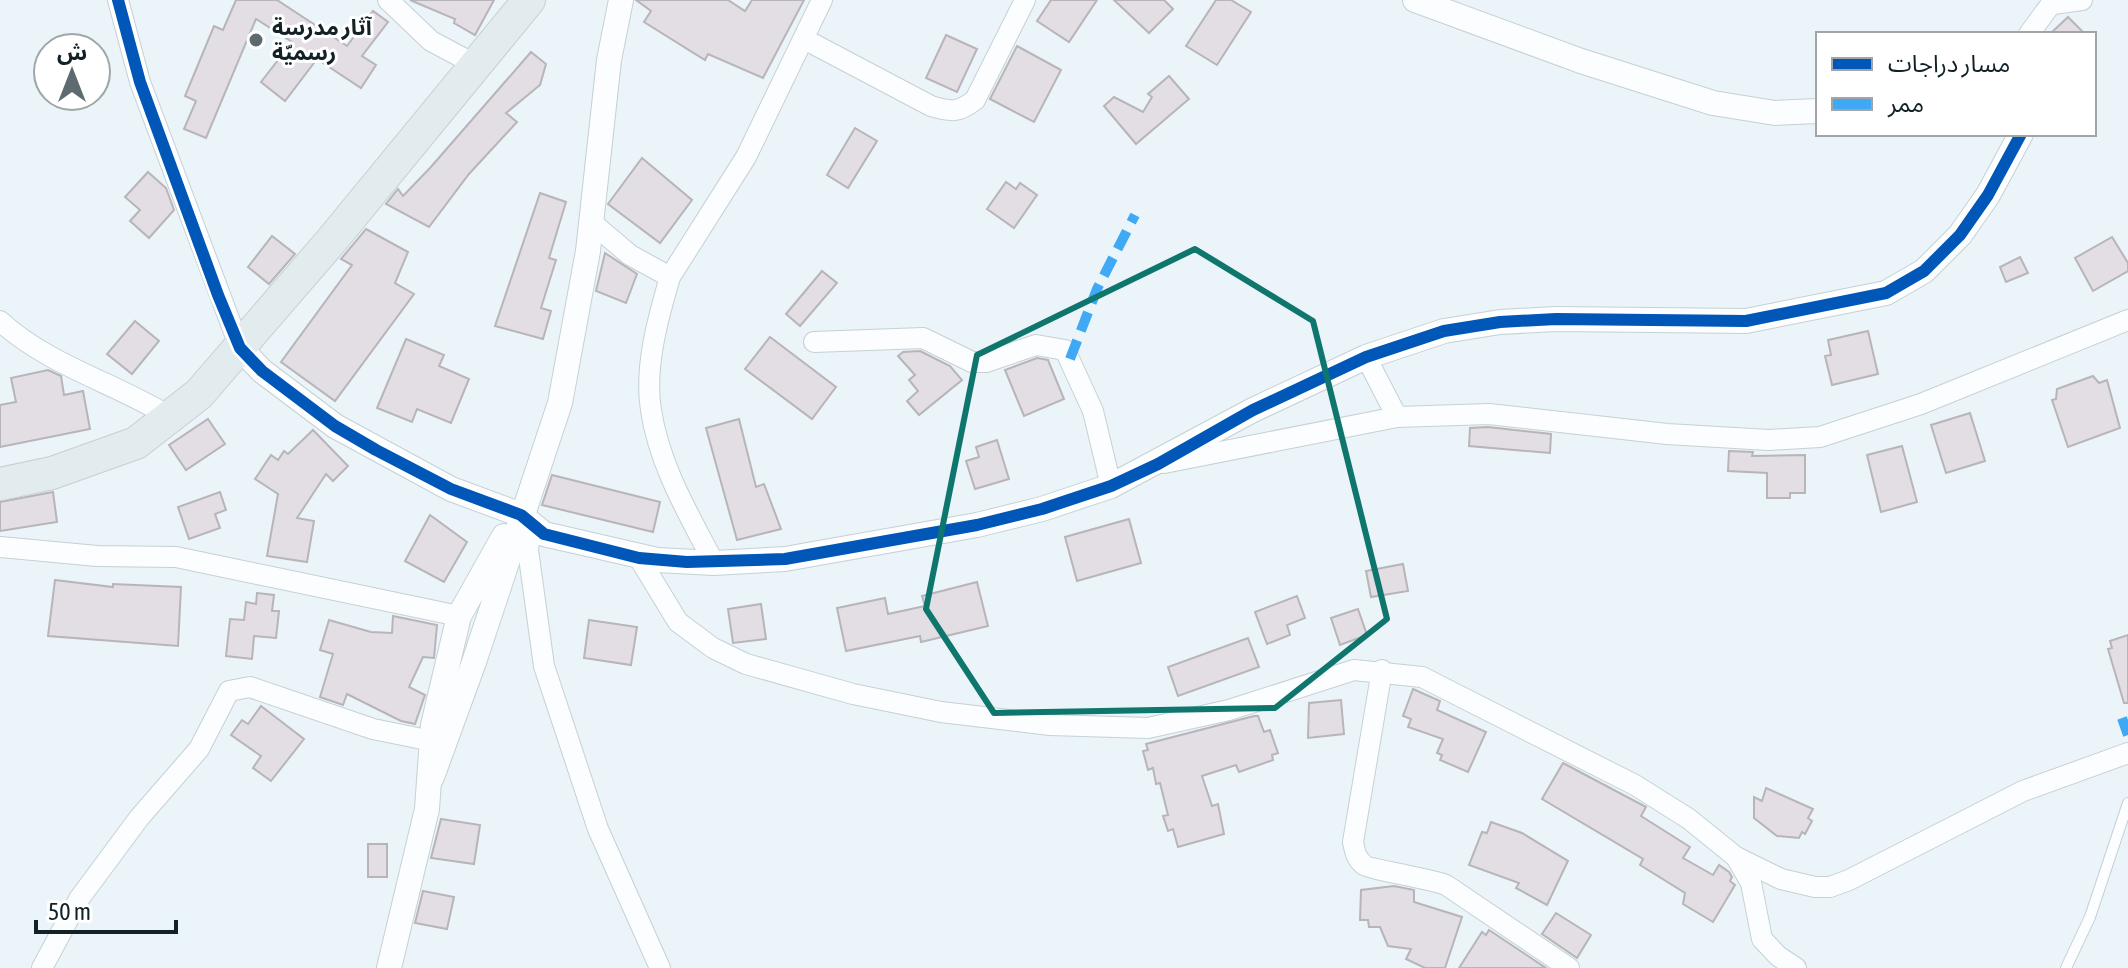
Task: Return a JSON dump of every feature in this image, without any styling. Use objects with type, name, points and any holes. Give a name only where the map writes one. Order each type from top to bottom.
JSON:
[{"type":"main road","points":[[0,484],[96,459],[136,443],[199,394],[529,0]]},
{"type":"street","points":[[118,0],[140,82],[240,348],[290,394],[376,450],[451,489],[526,520],[550,537],[639,558],[714,563],[785,559],[977,525],[1042,509],[1111,486],[1158,464],[1253,410],[1366,357],[1444,331],[1500,322],[1619,318],[1746,321],[1886,293],[1924,271],[1960,235],[1988,195],[2020,136]]},
{"type":"street","points":[[388,0],[431,41],[476,65]]},
{"type":"street","points":[[389,968],[432,777],[526,520],[560,403],[591,222],[609,60],[621,0]]},
{"type":"street","points":[[714,563],[660,451],[650,408],[652,359],[670,277],[746,157],[822,0]]},
{"type":"street","points":[[804,39],[931,106],[950,112],[961,111],[975,100],[1025,0]]},
{"type":"street","points":[[1415,0],[1581,61],[1713,103],[1775,113],[1816,111]]},
{"type":"street","points":[[2031,32],[2054,2],[2082,0]]},
{"type":"street","points":[[591,222],[630,255],[670,277]]},
{"type":"street","points":[[1158,464],[1397,417],[1489,414],[1667,434],[1769,440],[1820,437],[1921,404],[2128,320]]},
{"type":"street","points":[[0,321],[52,358],[137,396],[172,418]]},
{"type":"street","points":[[814,342],[923,338],[945,346],[972,362],[986,362],[1036,345],[1065,350],[1093,411],[1111,486]]},
{"type":"street","points":[[1366,357],[1397,417]]},
{"type":"street","points":[[432,777],[432,741],[437,703],[459,616],[496,548],[526,520]]},
{"type":"street","points":[[526,520],[544,666],[598,829],[660,968]]},
{"type":"street","points":[[0,547],[97,556],[176,557],[459,616]]},
{"type":"street","points":[[639,558],[678,622],[693,636],[731,657],[853,694],[941,712],[1050,725],[1148,728],[1229,710],[1354,670],[1382,670],[1422,677],[1542,735],[1670,807],[1736,857],[1781,879],[1830,887],[2023,791],[2127,757]]},
{"type":"street","points":[[1382,670],[1353,842],[1355,856],[1366,867],[1424,876],[1446,885],[1569,968]]},
{"type":"street","points":[[42,968],[79,899],[139,818],[199,749],[229,691],[250,687],[373,729],[432,741]]},
{"type":"street","points":[[1736,857],[1751,883],[1762,939],[1778,956],[1796,968]]},
{"type":"lane","points":[[2066,968],[2090,917],[2128,803]]},
{"type":"highlighted area","points":[[1195,249],[1313,321],[1387,619],[1275,708],[994,713],[926,609],[977,355]]},
{"type":"building","points":[[236,0],[277,0],[347,46],[373,11],[388,22],[362,56],[376,65],[361,88],[317,59],[285,101],[261,82],[292,42],[256,19],[206,138],[184,129],[196,101],[185,96],[214,26],[223,30]]},
{"type":"building","points":[[410,0],[494,0],[475,35],[454,23],[455,19]]},
{"type":"building","points":[[636,0],[728,0],[745,11],[752,0],[804,0],[763,78],[708,54],[705,60],[644,22],[651,11]]},
{"type":"building","points":[[1051,0],[1097,0],[1069,42],[1037,21]]},
{"type":"building","points":[[1114,0],[1164,0],[1173,9],[1149,33]]},
{"type":"building","points":[[1216,0],[1231,0],[1251,12],[1217,65],[1186,46]]},
{"type":"building","points":[[2068,17],[2083,32],[2052,32]]},
{"type":"building","points":[[946,35],[977,49],[957,92],[926,78]]},
{"type":"building","points":[[1017,46],[1061,70],[1034,122],[990,99]]},
{"type":"building","points":[[531,52],[546,64],[540,85],[506,113],[517,122],[469,174],[429,227],[386,204],[398,189],[403,196],[430,168]]},
{"type":"building","points":[[1169,76],[1189,99],[1136,144],[1104,106],[1114,97],[1143,112],[1152,97],[1148,94]]},
{"type":"building","points":[[855,128],[877,141],[848,188],[827,175]]},
{"type":"building","points":[[642,158],[692,200],[660,243],[608,204]]},
{"type":"building","points":[[148,172],[166,188],[174,210],[149,238],[130,221],[140,210],[125,197]]},
{"type":"building","points":[[1006,182],[1016,189],[1020,183],[1037,195],[1014,228],[987,209]]},
{"type":"building","points":[[540,193],[566,202],[549,258],[556,260],[541,308],[551,311],[543,339],[495,326]]},
{"type":"building","points":[[366,229],[408,252],[395,283],[414,294],[335,401],[281,362],[352,265],[341,259]]},
{"type":"building","points":[[272,236],[295,254],[269,284],[248,267]]},
{"type":"building","points":[[2112,237],[2128,263],[2128,271],[2093,291],[2075,258]]},
{"type":"building","points":[[605,253],[637,274],[626,303],[596,291]]},
{"type":"building","points":[[2020,257],[2028,273],[2006,282],[2000,267]]},
{"type":"building","points":[[822,271],[837,283],[800,326],[786,314]]},
{"type":"building","points":[[135,321],[159,341],[132,374],[107,354]]},
{"type":"building","points":[[1868,331],[1878,374],[1832,385],[1825,356],[1831,355],[1828,340]]},
{"type":"building","points":[[770,337],[836,387],[812,419],[745,369]]},
{"type":"building","points":[[406,339],[444,355],[439,366],[469,379],[451,423],[417,409],[412,422],[377,408]]},
{"type":"building","points":[[920,351],[950,366],[962,380],[919,415],[907,401],[918,391],[909,380],[915,375],[898,356],[903,352]]},
{"type":"building","points":[[1037,358],[1048,360],[1064,399],[1024,416],[1005,370]]},
{"type":"building","points":[[48,370],[61,376],[64,395],[83,391],[90,429],[0,447],[0,405],[16,402],[11,378]]},
{"type":"building","points":[[2093,376],[2099,383],[2107,380],[2120,428],[2068,447],[2052,400],[2056,399],[2057,389]]},
{"type":"building","points":[[1970,413],[1985,461],[1946,473],[1931,425]]},
{"type":"building","points":[[208,419],[225,444],[186,470],[169,445]]},
{"type":"building","points":[[739,419],[756,487],[764,484],[781,529],[737,540],[706,428]]},
{"type":"building","points":[[1470,428],[1551,434],[1550,453],[1469,446]]},
{"type":"building","points":[[313,430],[348,466],[333,481],[326,474],[297,518],[314,521],[307,562],[267,556],[278,494],[255,479],[271,455],[278,460],[284,451],[288,454]]},
{"type":"building","points":[[997,440],[1009,479],[975,489],[966,461],[979,457],[976,447]]},
{"type":"building","points":[[1902,446],[1917,502],[1881,512],[1867,455]]},
{"type":"building","points":[[1729,451],[1753,452],[1752,456],[1805,455],[1805,493],[1790,493],[1790,498],[1767,498],[1767,473],[1728,471]]},
{"type":"building","points":[[552,475],[660,502],[653,532],[542,505]]},
{"type":"building","points":[[53,492],[57,522],[0,531],[0,502]]},
{"type":"building","points":[[220,492],[226,510],[215,514],[220,528],[189,539],[178,507]]},
{"type":"building","points":[[430,515],[467,542],[444,582],[405,561]]},
{"type":"building","points":[[1129,519],[1141,563],[1077,581],[1065,537]]},
{"type":"building","points":[[1403,564],[1408,591],[1371,597],[1366,571]]},
{"type":"building","points":[[55,580],[113,587],[113,584],[181,587],[178,646],[48,636]]},
{"type":"building","points":[[977,582],[988,626],[921,642],[920,636],[846,651],[837,608],[885,598],[888,614],[925,606],[922,596]]},
{"type":"building","points":[[257,593],[274,595],[272,611],[279,611],[276,638],[254,636],[252,659],[226,656],[230,619],[244,620],[246,602],[256,604]]},
{"type":"building","points":[[1297,596],[1305,618],[1287,625],[1290,635],[1267,644],[1255,612]]},
{"type":"building","points":[[761,604],[766,639],[733,643],[728,609]]},
{"type":"building","points":[[1358,609],[1367,635],[1340,645],[1331,618]]},
{"type":"building","points":[[393,616],[437,625],[434,658],[423,657],[409,687],[425,695],[415,724],[401,721],[347,694],[343,705],[320,697],[333,654],[320,650],[329,620],[371,632],[392,633]]},
{"type":"building","points":[[589,620],[637,627],[631,665],[584,658]]},
{"type":"building","points":[[2128,635],[2128,703],[2124,703],[2108,649],[2112,648],[2110,641]]},
{"type":"building","points":[[1248,638],[1259,667],[1178,696],[1168,667]]},
{"type":"building","points":[[1413,689],[1440,701],[1437,710],[1486,732],[1468,772],[1440,760],[1442,755],[1437,753],[1443,739],[1408,727],[1411,719],[1403,716]]},
{"type":"building","points":[[1341,700],[1344,734],[1308,738],[1309,703]]},
{"type":"building","points":[[261,706],[304,739],[271,781],[253,768],[261,756],[231,735],[242,720],[248,724]]},
{"type":"building","points":[[1258,716],[1264,732],[1270,730],[1278,753],[1272,755],[1273,760],[1239,772],[1236,765],[1202,776],[1212,806],[1218,804],[1224,834],[1178,847],[1173,829],[1168,831],[1163,816],[1168,815],[1160,783],[1156,784],[1153,768],[1148,770],[1143,751],[1148,750],[1146,744]]},
{"type":"building","points":[[1563,763],[1646,807],[1641,816],[1690,847],[1683,858],[1713,875],[1719,865],[1729,872],[1732,877],[1730,881],[1735,885],[1713,922],[1683,904],[1685,893],[1640,865],[1643,859],[1542,799]]},
{"type":"building","points":[[1766,788],[1813,809],[1808,818],[1812,821],[1805,834],[1802,832],[1799,838],[1777,836],[1754,818],[1754,797],[1762,801]]},
{"type":"building","points":[[441,819],[480,825],[474,864],[431,858]]},
{"type":"building","points":[[1491,822],[1522,833],[1568,861],[1547,905],[1516,888],[1519,883],[1469,865],[1482,832],[1487,833]]},
{"type":"building","points":[[368,844],[387,844],[387,877],[368,877]]},
{"type":"building","points":[[1394,886],[1414,890],[1414,902],[1462,917],[1445,968],[1425,968],[1406,959],[1411,949],[1388,946],[1380,927],[1369,927],[1368,920],[1360,920],[1361,890]]},
{"type":"building","points":[[423,891],[454,897],[447,929],[415,923]]},
{"type":"building","points":[[1556,913],[1591,935],[1577,958],[1542,934]]},
{"type":"building","points":[[1489,930],[1546,968],[1459,968],[1482,932],[1486,935]]},
{"type":"marked path","points":[[1070,359],[1097,289],[1135,215]]},
{"type":"marked path","points":[[2122,718],[2128,735]]},
{"type":"cycle path","points":[[118,0],[140,82],[218,295],[240,348],[262,371],[335,426],[376,450],[451,489],[521,515],[544,534],[639,558],[687,562],[785,559],[977,525],[1042,509],[1111,486],[1158,464],[1253,410],[1366,357],[1444,331],[1500,322],[1556,319],[1746,321],[1886,293],[1924,271],[1960,235],[1988,195],[2020,136]]},
{"type":"place","name":"آثار مدرسة رسميّة","points":[[256,40]]}]
